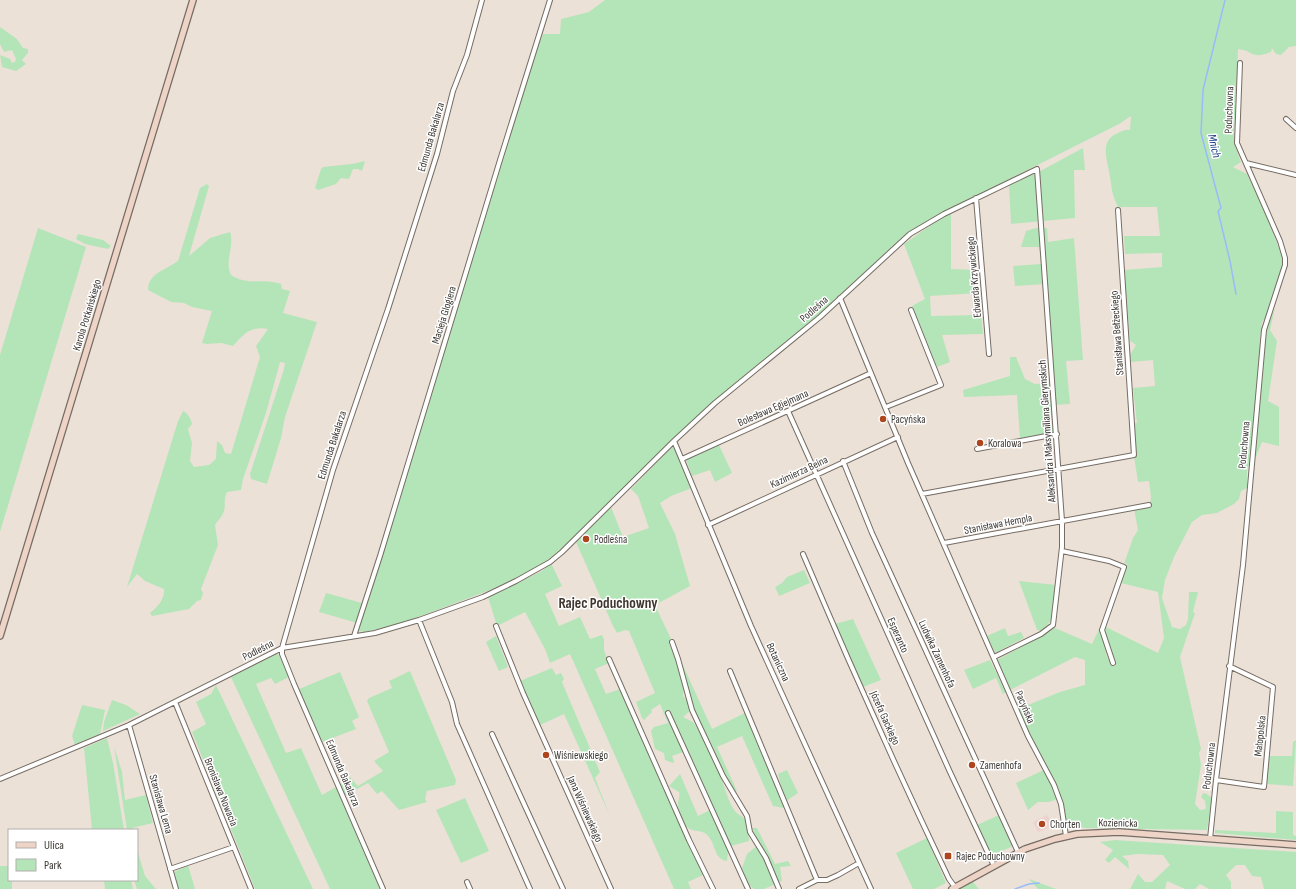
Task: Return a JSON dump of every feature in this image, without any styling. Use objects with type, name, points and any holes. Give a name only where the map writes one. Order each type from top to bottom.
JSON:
[{"type":"street","name":"Karola Potkańskiego","points":[[0,636],[193,0]]},
{"type":"street","name":"Edmunda Bakalarza","points":[[383,889],[294,684],[282,654],[282,648],[333,470],[388,309],[437,154],[453,91],[468,56],[482,0]]},
{"type":"street","name":"Macieja Glogiera","points":[[354,636],[380,556],[550,0]]},
{"type":"street","name":"Poduchowna","points":[[1210,839],[1243,566],[1264,330],[1285,258],[1280,241],[1237,143],[1240,63]]},
{"type":"street","points":[[1286,119],[1296,128]]},
{"type":"street","points":[[1246,163],[1296,175]]},
{"type":"street","name":"Podleśna","points":[[0,779],[130,724],[282,648],[374,633],[419,620],[483,596],[516,581],[550,562],[573,542],[674,441],[715,403],[820,317],[910,234],[944,214],[1037,169]]},
{"type":"street","name":"Aleksandra i Maksymiliana Gierymskich","points":[[994,658],[1041,634],[1053,625],[1062,551],[1062,521],[1057,434],[1037,169]]},
{"type":"street","name":"Edwarda Krzywickiego","points":[[976,198],[989,354]]},
{"type":"street","name":"Stanisława Bełżeckiego","points":[[1059,470],[1134,456],[1118,210]]},
{"type":"street","name":"Pacyńska","points":[[840,298],[922,494],[1028,736],[1054,785],[1061,804],[1066,836]]},
{"type":"street","points":[[886,407],[941,385],[911,310]]},
{"type":"street","name":"Bolesława Egiejmana","points":[[682,459],[871,373]]},
{"type":"street","name":"Esperanto","points":[[788,411],[969,814],[994,866]]},
{"type":"street","points":[[977,449],[1057,434]]},
{"type":"street","name":"Kazimierza Beina","points":[[708,525],[843,461],[898,437]]},
{"type":"street","name":"Botaniczna","points":[[674,441],[751,626],[871,889]]},
{"type":"street","name":"Ludwika Zamenhofa","points":[[843,461],[872,533],[1018,852]]},
{"type":"street","points":[[922,494],[1059,470]]},
{"type":"street","name":"Stanisława Hempla","points":[[944,543],[1149,505]]},
{"type":"street","points":[[1062,551],[1124,567],[1102,630],[1113,663]]},
{"type":"street","name":"Józefa Gackiego","points":[[803,554],[839,638],[953,888]]},
{"type":"street","points":[[419,620],[452,702],[457,724],[530,889]]},
{"type":"street","name":"Jana Wiśniewskiego","points":[[496,626],[523,693],[611,889]]},
{"type":"street","points":[[672,642],[692,710],[723,776],[747,816],[750,832],[766,858],[779,889]]},
{"type":"street","points":[[609,659],[689,840],[713,889]]},
{"type":"street","name":"Małopolska","points":[[1216,780],[1264,787],[1273,687],[1230,666]]},
{"type":"street","points":[[730,670],[817,880]]},
{"type":"street","name":"Bronisława Nowacia","points":[[175,702],[251,889]]},
{"type":"street","points":[[668,713],[748,889]]},
{"type":"street","name":"Stanisława Lema","points":[[130,724],[176,889]]},
{"type":"street","points":[[492,734],[563,889]]},
{"type":"street","name":"Kozienicka","points":[[953,888],[1018,852],[1066,836],[1088,833],[1119,832],[1296,845]]},
{"type":"street","points":[[170,869],[234,847]]},
{"type":"street","points":[[799,889],[817,880],[827,880],[859,863]]},
{"type":"street","points":[[467,882],[470,889]]},
{"type":"shaded area","points":[[1047,815],[1054,826],[1038,832],[1033,822]]},
{"type":"green space","points":[[605,0],[1296,0],[1296,46],[1289,47],[1281,55],[1276,54],[1272,48],[1271,52],[1259,55],[1238,49],[1234,136],[1234,143],[1241,162],[1233,167],[1247,174],[1268,219],[1283,259],[1278,283],[1265,319],[1262,322],[1260,342],[1265,342],[1266,331],[1275,308],[1270,330],[1277,341],[1268,401],[1279,407],[1279,446],[1262,442],[1256,457],[1247,468],[1247,488],[1241,491],[1239,499],[1234,504],[1217,513],[1202,515],[1192,522],[1174,557],[1165,580],[1162,598],[1172,627],[1180,629],[1186,625],[1188,619],[1189,592],[1198,592],[1193,612],[1195,613],[1180,657],[1201,749],[1199,753],[1201,765],[1195,804],[1200,810],[1206,809],[1205,801],[1201,797],[1203,793],[1212,798],[1207,830],[1085,828],[1066,823],[1061,798],[1049,802],[1038,802],[1028,810],[1016,783],[1048,768],[1030,736],[1018,709],[1060,692],[1085,685],[1085,660],[1075,657],[1010,690],[997,660],[1055,628],[1092,644],[1101,625],[1107,657],[1113,666],[1115,666],[1109,650],[1104,626],[1158,653],[1164,638],[1158,592],[1121,583],[1127,563],[1124,564],[1133,538],[1138,530],[1134,509],[1150,504],[1151,497],[1149,481],[1138,482],[1129,424],[1137,423],[1133,388],[1155,386],[1153,360],[1131,362],[1130,355],[1136,345],[1130,341],[1124,270],[1162,267],[1162,253],[1125,254],[1124,236],[1160,236],[1157,207],[1118,207],[1112,192],[1106,158],[1106,146],[1112,137],[1124,130],[1130,130],[1131,116],[1119,124],[948,210],[908,232],[819,315],[713,402],[644,467],[574,538],[540,567],[490,590],[421,616],[392,626],[364,632],[358,631],[534,56],[543,34],[560,34],[561,19],[589,12]]},
{"type":"green space","points":[[0,27],[17,39],[23,48],[28,49],[28,53],[22,60],[26,64],[16,71],[2,67],[0,55],[10,59],[12,63],[15,62],[16,59],[12,50],[4,52],[0,44]]},
{"type":"green space","points":[[1083,148],[1085,170],[1074,170],[1075,218],[1011,224],[1010,184],[1033,173],[1033,175]]},
{"type":"green space","points":[[365,161],[362,171],[353,169],[349,179],[341,178],[336,184],[318,190],[315,188],[323,167]]},
{"type":"green space","points":[[207,184],[209,186],[189,256],[210,238],[230,232],[231,243],[229,270],[231,275],[243,280],[274,282],[281,284],[282,289],[290,291],[283,313],[317,322],[285,417],[281,438],[267,484],[251,479],[250,474],[284,369],[285,363],[280,362],[266,413],[243,479],[241,490],[227,492],[224,511],[215,525],[218,545],[201,589],[203,593],[201,600],[197,601],[189,609],[152,616],[150,613],[160,602],[164,589],[145,581],[137,574],[127,587],[178,421],[183,411],[191,420],[192,424],[188,429],[192,443],[190,461],[194,467],[209,465],[216,459],[217,441],[222,445],[225,453],[231,454],[260,357],[256,346],[268,329],[262,328],[252,330],[244,335],[233,346],[221,343],[202,343],[212,311],[192,307],[184,303],[171,302],[148,290],[151,280],[158,272],[178,261],[200,188]]},
{"type":"green space","points":[[951,213],[951,269],[978,270],[979,293],[930,296],[931,316],[981,315],[983,334],[942,335],[950,362],[937,367],[912,306],[925,299],[904,244],[941,218]]},
{"type":"green space","points":[[38,228],[86,247],[0,532],[0,355]]},
{"type":"green space","points":[[1036,228],[1047,228],[1048,242],[1074,238],[1083,360],[1066,361],[1070,404],[1052,405],[1054,433],[1020,439],[1017,395],[964,397],[963,390],[1010,376],[1010,357],[1016,357],[1025,379],[1035,384],[1055,383],[1046,284],[1015,286],[1013,266],[1041,264],[1039,247],[1021,247],[1026,231]]},
{"type":"green space","points":[[78,234],[103,240],[111,246],[108,249],[85,244],[76,239]]},
{"type":"green space","points":[[719,445],[732,473],[715,482],[710,470],[692,476],[686,460]]},
{"type":"green space","points":[[672,447],[676,449],[692,488],[671,496],[660,503],[675,534],[690,586],[655,605],[671,639],[669,644],[678,662],[684,687],[683,696],[688,701],[690,711],[683,717],[693,722],[701,734],[681,661],[712,729],[745,713],[761,748],[784,808],[773,806],[742,736],[717,747],[737,791],[735,792],[717,760],[732,807],[745,819],[748,825],[749,841],[731,846],[728,851],[727,861],[723,860],[717,855],[707,834],[688,828],[683,821],[678,806],[679,792],[669,786],[680,774],[698,816],[712,809],[686,751],[672,756],[673,763],[665,760],[664,753],[655,749],[651,731],[654,727],[668,723],[660,704],[651,710],[652,712],[644,720],[642,718],[636,702],[655,693],[629,631],[625,630],[617,633],[613,626],[576,542],[611,507],[623,537],[649,528],[638,496],[631,489]]},
{"type":"green space","points":[[551,563],[562,586],[545,594],[559,626],[580,617],[590,639],[602,635],[604,639],[604,650],[609,663],[595,669],[606,694],[620,689],[678,821],[705,874],[688,882],[691,889],[674,889],[570,654],[550,663],[545,649],[525,612],[497,626],[488,597],[542,571]]},
{"type":"green space","points":[[804,570],[810,583],[779,596],[775,587],[782,583],[787,577]]},
{"type":"green space","points":[[1019,581],[1056,585],[1055,605],[1052,617],[1040,631],[1037,630]]},
{"type":"green space","points":[[326,593],[362,603],[357,623],[319,612]]},
{"type":"green space","points":[[853,619],[881,680],[863,687],[835,624]]},
{"type":"green space","points":[[1005,628],[1008,636],[1021,632],[1024,638],[995,653],[987,636]]},
{"type":"green space","points":[[496,636],[508,667],[499,671],[486,642]]},
{"type":"green space","points":[[276,654],[279,655],[289,677],[275,684],[271,678],[256,684],[286,753],[301,748],[322,795],[336,787],[380,889],[330,889],[231,677]]},
{"type":"green space","points":[[990,660],[1006,692],[1003,694],[996,678],[973,689],[964,670]]},
{"type":"green space","points":[[552,668],[556,675],[561,673],[564,679],[562,682],[600,772],[595,778],[610,816],[564,714],[540,725],[520,681]]},
{"type":"green space","points":[[410,671],[456,780],[455,785],[427,791],[425,799],[427,802],[399,810],[382,791],[377,794],[368,783],[344,796],[339,785],[350,777],[358,786],[383,771],[374,761],[389,752],[367,701],[369,698],[392,688],[389,681]]},
{"type":"green space","points":[[340,672],[359,717],[352,721],[356,729],[322,742],[299,689]]},
{"type":"green space","points":[[216,685],[313,889],[255,889],[192,732],[206,724],[196,702],[211,694]]},
{"type":"green space","points":[[112,700],[126,705],[140,714],[103,731],[104,722]]},
{"type":"green space","points":[[82,705],[105,710],[100,734],[75,745],[72,736]]},
{"type":"green space","points":[[107,738],[113,763],[124,829],[92,829],[84,748]]},
{"type":"green space","points":[[1296,740],[1293,786],[1267,784],[1269,756],[1292,756],[1293,742]]},
{"type":"green space","points":[[114,746],[122,772],[125,800],[146,795],[153,823],[132,829],[127,829]]},
{"type":"green space","points":[[787,770],[798,793],[785,802],[778,774]]},
{"type":"green space","points":[[465,798],[489,851],[461,863],[436,810]]},
{"type":"green space","points":[[1276,811],[1293,812],[1293,835],[1296,836],[1296,840],[1215,833],[1215,830],[1276,833]]},
{"type":"green space","points":[[999,815],[1013,846],[991,856],[977,825]]},
{"type":"green space","points":[[752,828],[757,828],[775,864],[788,861],[791,866],[780,867],[782,881],[764,889],[754,889],[748,884],[742,868],[747,854],[759,844]]},
{"type":"green space","points":[[927,838],[946,883],[934,889],[913,889],[896,853]]},
{"type":"green space","points":[[1115,840],[1296,852],[1296,889],[1264,889],[1261,877],[1252,876],[1245,865],[1236,865],[1226,875],[1231,882],[1231,889],[1209,889],[1200,884],[1195,889],[1185,889],[1167,881],[1165,889],[1130,889],[1138,874],[1145,882],[1152,882],[1170,865],[1163,855],[1138,854],[1122,856],[1128,861],[1129,869],[1115,857],[1109,863],[1105,860],[1113,850],[1100,842]]},
{"type":"green space","points":[[138,852],[145,876],[156,889],[137,889],[134,881],[138,881]]},
{"type":"green space","points":[[188,865],[195,889],[178,889],[174,872]]},
{"type":"green space","points":[[0,866],[8,866],[8,881],[12,881],[12,889],[0,889]]},
{"type":"green space","points":[[1029,879],[1056,889],[1038,889]]},
{"type":"green space","points":[[104,881],[131,881],[133,889],[105,889]]},
{"type":"green space","points":[[973,882],[979,889],[959,889]]},
{"type":"waterway","name":"Mnich","points":[[1225,0],[1203,90],[1201,133],[1221,208],[1218,211],[1236,294]]},
{"type":"waterway","points":[[1015,889],[1029,884],[1039,883]]},
{"type":"place","name":"Pacyńska","points":[[883,419]]},
{"type":"place","name":"Koralowa","points":[[980,443]]},
{"type":"place","name":"Podleśna","points":[[586,539]]},
{"type":"place","name":"Wiśniewskiego","points":[[546,755]]},
{"type":"place","name":"Zamenhofa","points":[[972,765]]},
{"type":"place","name":"Chorten","points":[[1042,824]]},
{"type":"place","name":"Rajec Poduchowny","points":[[948,856]]},
{"type":"district","name":"Rajec Poduchowny","points":[[608,603]]}]
